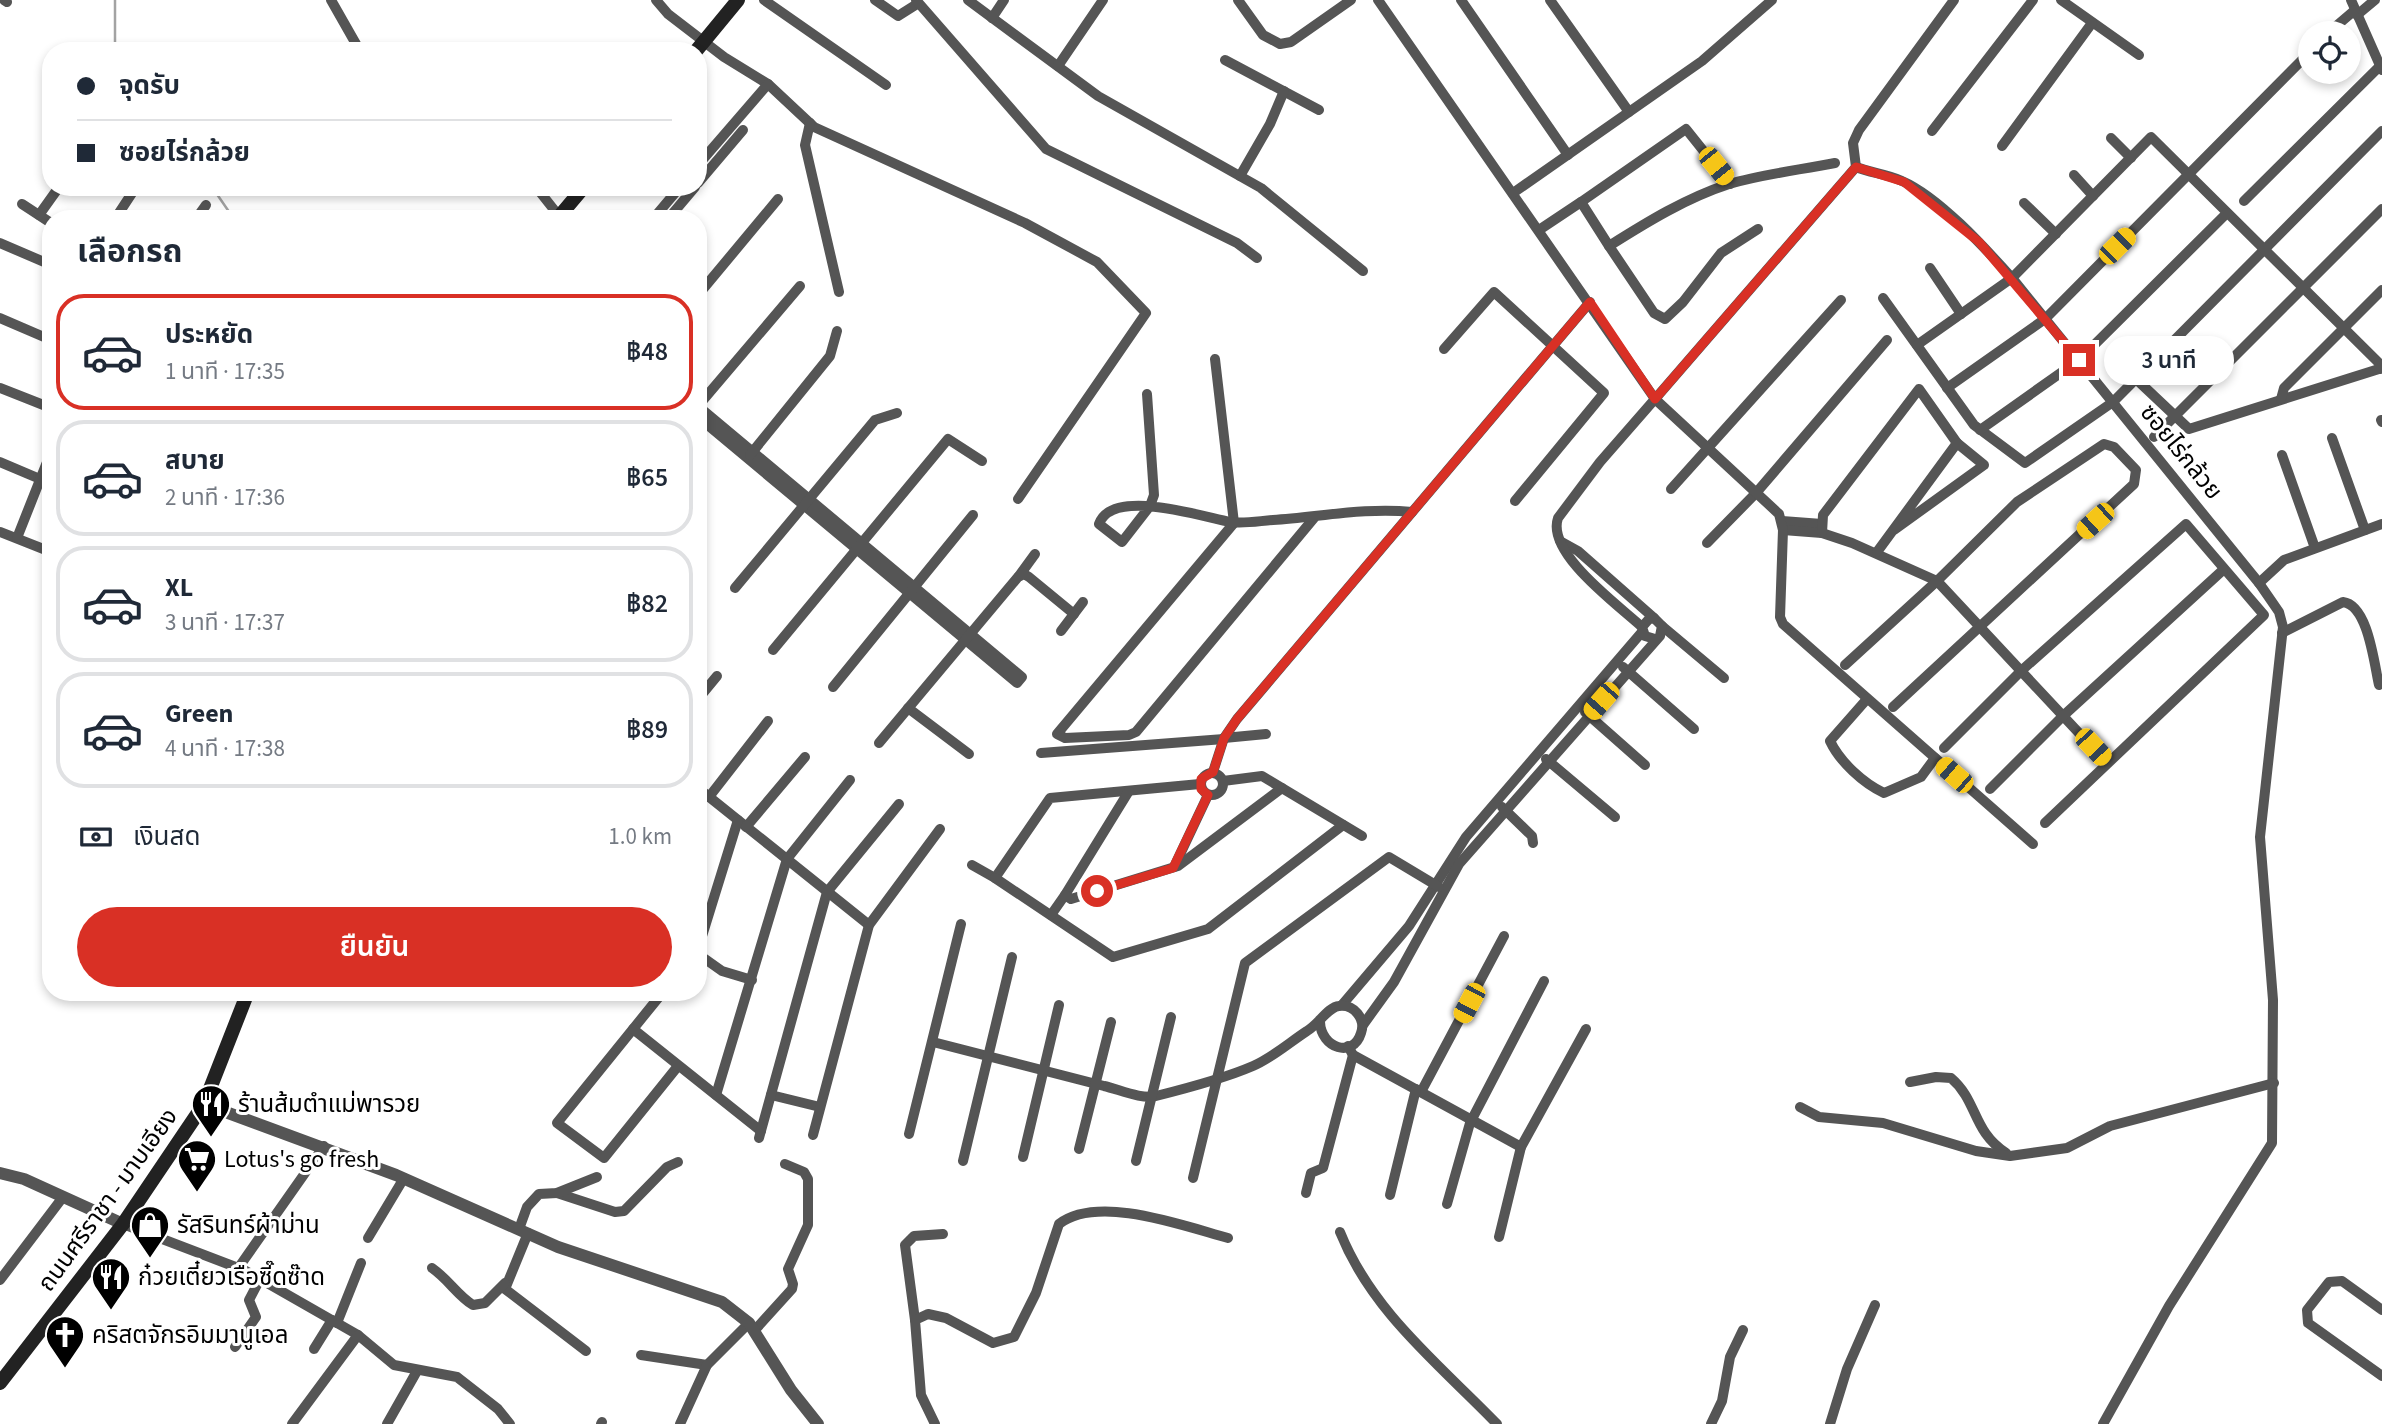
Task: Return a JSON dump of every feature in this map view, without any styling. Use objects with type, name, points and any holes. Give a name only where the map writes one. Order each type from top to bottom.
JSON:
[{"type":"main road","points":[[702,42],[738,0]]},
{"type":"main road","points":[[564,210],[576,196]]},
{"type":"main road","name":"ถนนศรีราชา - มาบเอียง","points":[[0,1383],[123,1224],[204,1104],[244,1001]]},
{"type":"street","points":[[331,0],[355,42]]},
{"type":"street","points":[[656,0],[695,42]]},
{"type":"street","points":[[764,0],[886,85]]},
{"type":"street","points":[[875,0],[898,16],[917,2],[1046,149],[1237,243],[1256,258]]},
{"type":"street","points":[[968,0],[1097,96],[1261,188],[1363,271]]},
{"type":"street","points":[[992,18],[1004,0]]},
{"type":"street","points":[[1058,66],[1103,0]]},
{"type":"street","points":[[1238,0],[1263,35],[1280,44],[1291,42],[1351,0]]},
{"type":"street","points":[[1325,0],[1333,11]]},
{"type":"street","points":[[1378,0],[1655,399],[1756,493],[1783,525],[1780,617],[1783,624],[2032,844]]},
{"type":"street","points":[[1461,0],[1568,155]]},
{"type":"street","points":[[1550,0],[1629,112]]},
{"type":"street","points":[[1513,193],[1702,61],[1772,0]]},
{"type":"street","points":[[1655,639],[1645,636],[1642,629],[1571,560],[1557,539],[1555,528],[1558,517],[1600,462],[1856,167],[1853,143],[1859,130],[1954,0]]},
{"type":"street","points":[[1932,131],[2033,0]]},
{"type":"street","points":[[2061,0],[2139,55]]},
{"type":"street","points":[[2340,21],[2354,8],[2375,0]]},
{"type":"street","points":[[2244,201],[2381,67],[2354,8]]},
{"type":"street","points":[[2002,146],[2092,23]]},
{"type":"street","points":[[707,50],[768,84],[810,123],[1025,223],[1097,262],[1146,313],[1018,499]]},
{"type":"street","points":[[1225,60],[1319,110]]},
{"type":"street","points":[[1947,388],[2045,319],[2298,64]]},
{"type":"street","points":[[707,155],[768,84]]},
{"type":"street","points":[[1240,176],[1270,124],[1284,91]]},
{"type":"street","points":[[810,123],[805,145],[839,292]]},
{"type":"street","points":[[1539,230],[1686,129],[1730,184]]},
{"type":"street","points":[[707,173],[743,130]]},
{"type":"street","points":[[1883,298],[1947,388],[1980,429],[2025,463],[2113,402],[2382,131]]},
{"type":"street","points":[[1917,345],[2012,278],[2151,137],[2381,365],[2189,429],[2136,379]]},
{"type":"street","points":[[2111,138],[2131,158]]},
{"type":"street","points":[[1609,246],[1656,217],[1730,184],[1835,163]]},
{"type":"street","name":"ซอยไร่กล้วย","points":[[1856,167],[1904,182],[1922,194],[1979,242],[2012,278],[2259,583],[2279,612],[2282,633]]},
{"type":"street","points":[[2074,176],[2093,196]]},
{"type":"street","points":[[661,210],[672,196]]},
{"type":"street","points":[[676,210],[688,196]]},
{"type":"street","points":[[707,284],[778,199]]},
{"type":"street","points":[[1581,202],[1654,313],[1665,319],[1683,303],[1721,253],[1758,229]]},
{"type":"street","points":[[2024,203],[2056,234]]},
{"type":"street","points":[[22,204],[42,217]]},
{"type":"street","points":[[202,210],[205,205]]},
{"type":"street","points":[[2154,437],[2382,209]]},
{"type":"street","points":[[39,215],[42,211]]},
{"type":"street","points":[[1980,429],[2079,360],[2227,213]]},
{"type":"street","points":[[0,243],[42,261]]},
{"type":"street","points":[[1930,268],[1961,314]]},
{"type":"street","points":[[707,395],[800,286]]},
{"type":"street","points":[[2281,399],[2284,388],[2382,290]]},
{"type":"street","points":[[1444,349],[1494,292],[1604,393],[1515,501]]},
{"type":"street","points":[[1671,489],[1840,300]]},
{"type":"street","points":[[1213,772],[1224,738],[1590,302]]},
{"type":"street","points":[[0,318],[42,336]]},
{"type":"street","points":[[749,455],[830,356],[837,331]]},
{"type":"street","points":[[1707,543],[1756,493],[1887,341]]},
{"type":"street","points":[[1215,359],[1234,523],[1057,734],[1065,738],[1129,735],[1136,732],[1314,519]]},
{"type":"street","points":[[0,388],[42,404]]},
{"type":"street","points":[[1822,528],[1823,515],[1919,388],[1957,443],[1984,465],[1894,530]]},
{"type":"street","points":[[1147,394],[1154,495],[1150,506],[1122,542],[1099,524],[1104,516],[1124,506],[1150,506],[1234,523],[1314,519],[1386,509],[1412,512]]},
{"type":"street","points":[[735,587],[875,420],[897,413]]},
{"type":"street","points":[[707,415],[749,455]]},
{"type":"street","points":[[707,424],[749,455],[967,636],[1022,677],[1017,683],[967,636]]},
{"type":"street","points":[[2332,438],[2365,530]]},
{"type":"street","points":[[773,650],[948,439],[982,461]]},
{"type":"street","points":[[1877,552],[1957,443]]},
{"type":"street","points":[[1845,665],[1937,581],[2017,502],[2104,444],[2114,447],[2136,470],[2134,484],[1893,707]]},
{"type":"street","points":[[2283,455],[2315,548]]},
{"type":"street","points":[[0,462],[40,479]]},
{"type":"street","points":[[17,538],[42,474]]},
{"type":"street","points":[[833,687],[914,592],[973,515]]},
{"type":"street","points":[[1944,748],[2021,671],[2186,524],[2264,615],[2045,823]]},
{"type":"street","points":[[2259,583],[2284,560],[2382,524]]},
{"type":"street","points":[[1783,525],[1822,528],[1937,581],[2107,763]]},
{"type":"street","points":[[0,532],[42,548]]},
{"type":"street","points":[[1557,539],[1578,551],[1724,678]]},
{"type":"street","points":[[879,743],[1035,554]]},
{"type":"street","points":[[1990,789],[2063,716],[2223,570]]},
{"type":"street","points":[[1018,577],[1024,574],[1029,577],[1074,614]]},
{"type":"street","points":[[1062,631],[1083,602]]},
{"type":"street","points":[[2104,1424],[2175,1297],[2266,1155],[2273,1131],[2273,1000],[2260,837],[2282,633],[2343,602],[2350,603],[2356,608],[2368,633],[2379,685]]},
{"type":"street","points":[[933,1042],[1152,1098],[1254,1066],[1320,1022],[1325,1013],[1342,1005],[1409,926],[1433,884],[1466,837],[1580,708],[1618,662],[1642,629],[1644,622],[1658,622]]},
{"type":"street","points":[[1306,1193],[1311,1173],[1323,1168],[1350,1051],[1361,1036],[1363,1026],[1394,982],[1459,864],[1627,670],[1660,636],[1658,622]]},
{"type":"street","points":[[1618,662],[1694,729]]},
{"type":"street","points":[[707,688],[717,676]]},
{"type":"street","points":[[1867,699],[1833,734],[1830,741],[1863,779],[1884,793],[1921,777],[1935,758]]},
{"type":"street","points":[[908,708],[969,754]]},
{"type":"street","points":[[1580,708],[1645,765]]},
{"type":"street","points":[[707,788],[768,721]]},
{"type":"street","points":[[1041,753],[1266,734]]},
{"type":"street","points":[[1539,753],[1615,817]]},
{"type":"street","points":[[707,925],[742,823],[805,757]]},
{"type":"street","points":[[1213,772],[1223,781],[1262,776],[1362,836]]},
{"type":"street","points":[[1200,784],[1204,775],[1213,772]]},
{"type":"street","points":[[716,1096],[787,859],[850,780]]},
{"type":"street","points":[[1208,795],[1217,794],[1223,781]]},
{"type":"street","points":[[995,878],[1050,798],[1200,784]]},
{"type":"street","points":[[1200,784],[1208,795]]},
{"type":"street","points":[[1065,895],[1071,899],[1173,868],[1282,788]]},
{"type":"street","points":[[1051,915],[1129,791]]},
{"type":"street","points":[[1173,868],[1208,795]]},
{"type":"street","points":[[707,797],[869,925]]},
{"type":"street","points":[[1497,802],[1532,836],[1533,843]]},
{"type":"street","points":[[633,1029],[760,1134],[827,892],[899,804]]},
{"type":"street","points":[[972,865],[1113,957],[1208,929],[1343,825]]},
{"type":"street","points":[[813,1135],[869,925],[940,829]]},
{"type":"street","points":[[1194,1178],[1245,963],[1389,857],[1445,891]]},
{"type":"street","points":[[909,1134],[961,924]]},
{"type":"street","points":[[1390,1195],[1418,1091],[1504,936]]},
{"type":"street","points":[[963,1161],[1012,957]]},
{"type":"street","points":[[707,958],[722,971],[752,980]]},
{"type":"street","points":[[1447,1204],[1472,1120],[1544,981]]},
{"type":"street","points":[[656,1001],[557,1123],[604,1158],[678,1066]]},
{"type":"street","points":[[1023,1157],[1059,1004]]},
{"type":"street","points":[[1342,1005],[1352,1008],[1360,1015],[1363,1026]]},
{"type":"street","points":[[1136,1161],[1171,1017]]},
{"type":"street","points":[[1079,1149],[1111,1022]]},
{"type":"street","points":[[1320,1022],[1321,1033],[1326,1042],[1350,1051],[1521,1147]]},
{"type":"street","points":[[1499,1237],[1521,1147],[1586,1029]]},
{"type":"street","points":[[1910,1082],[1936,1077],[1951,1078],[1967,1095],[1973,1116],[1990,1143],[2010,1156]]},
{"type":"street","points":[[1800,1107],[1819,1118],[1883,1123],[1976,1151],[2010,1156],[2067,1148],[2110,1126],[2274,1083]]},
{"type":"street","points":[[771,1095],[820,1107]]},
{"type":"street","points":[[204,1104],[324,1146],[404,1178],[558,1247],[707,1294],[722,1302],[752,1327],[791,1390],[818,1424]]},
{"type":"street","points":[[239,1268],[324,1146]]},
{"type":"street","points":[[557,1193],[615,1213],[624,1211],[667,1167],[678,1163]]},
{"type":"street","points":[[680,1424],[706,1365],[792,1289],[788,1269],[808,1225],[808,1179],[804,1172],[785,1164]]},
{"type":"street","points":[[0,1172],[123,1224],[239,1268],[358,1335],[394,1364],[417,1371],[457,1377],[498,1409],[510,1424]]},
{"type":"street","points":[[432,1268],[451,1281],[465,1300],[473,1305],[485,1303],[505,1283],[531,1199],[539,1194],[557,1193],[597,1177]]},
{"type":"street","points":[[368,1238],[404,1178]]},
{"type":"street","points":[[0,1280],[63,1197]]},
{"type":"street","points":[[915,1320],[929,1314],[946,1318],[993,1343],[1014,1337],[1036,1293],[1059,1224],[1065,1219],[1090,1213],[1130,1213],[1228,1238]]},
{"type":"street","points":[[1340,1232],[1383,1307],[1417,1346],[1497,1424]]},
{"type":"street","points":[[935,1424],[921,1395],[905,1245],[914,1236],[943,1234]]},
{"type":"street","points":[[314,1349],[335,1321],[361,1263]]},
{"type":"street","points":[[235,1347],[256,1317],[249,1300],[260,1279]]},
{"type":"street","points":[[2382,1310],[2342,1281],[2329,1282],[2307,1310],[2308,1323],[2382,1376]]},
{"type":"street","points":[[505,1283],[508,1293],[586,1351]]},
{"type":"street","points":[[1830,1424],[1847,1369],[1875,1305]]},
{"type":"street","points":[[1711,1424],[1721,1401],[1730,1357],[1743,1329]]},
{"type":"street","points":[[292,1424],[358,1335]]},
{"type":"street","points":[[641,1354],[706,1365]]},
{"type":"street","points":[[387,1424],[417,1371]]},
{"type":"waterway","points":[[115,0],[115,42]]},
{"type":"waterway","points":[[218,196],[228,210]]},
{"type":"place","name":"ร้านส้มตำแม่พารวย","points":[[211,1138]]},
{"type":"place","name":"Lotus's go fresh","points":[[197,1193]]},
{"type":"place","name":"รัสรินทร์ผ้าม่าน","points":[[150,1259]]},
{"type":"place","name":"ก๋วยเตี๋ยวเรือซี๊ดซ๊าด","points":[[111,1311]]},
{"type":"place","name":"คริสตจักรอิมมานูเอล","points":[[65,1369]]},
{"type":"route","points":[[1097,891],[1173,868],[1208,795],[1201,789],[1201,779],[1213,772],[1224,738],[1237,719],[1590,302],[1655,399],[1856,167],[1904,182],[1979,242],[2079,360]]}]
